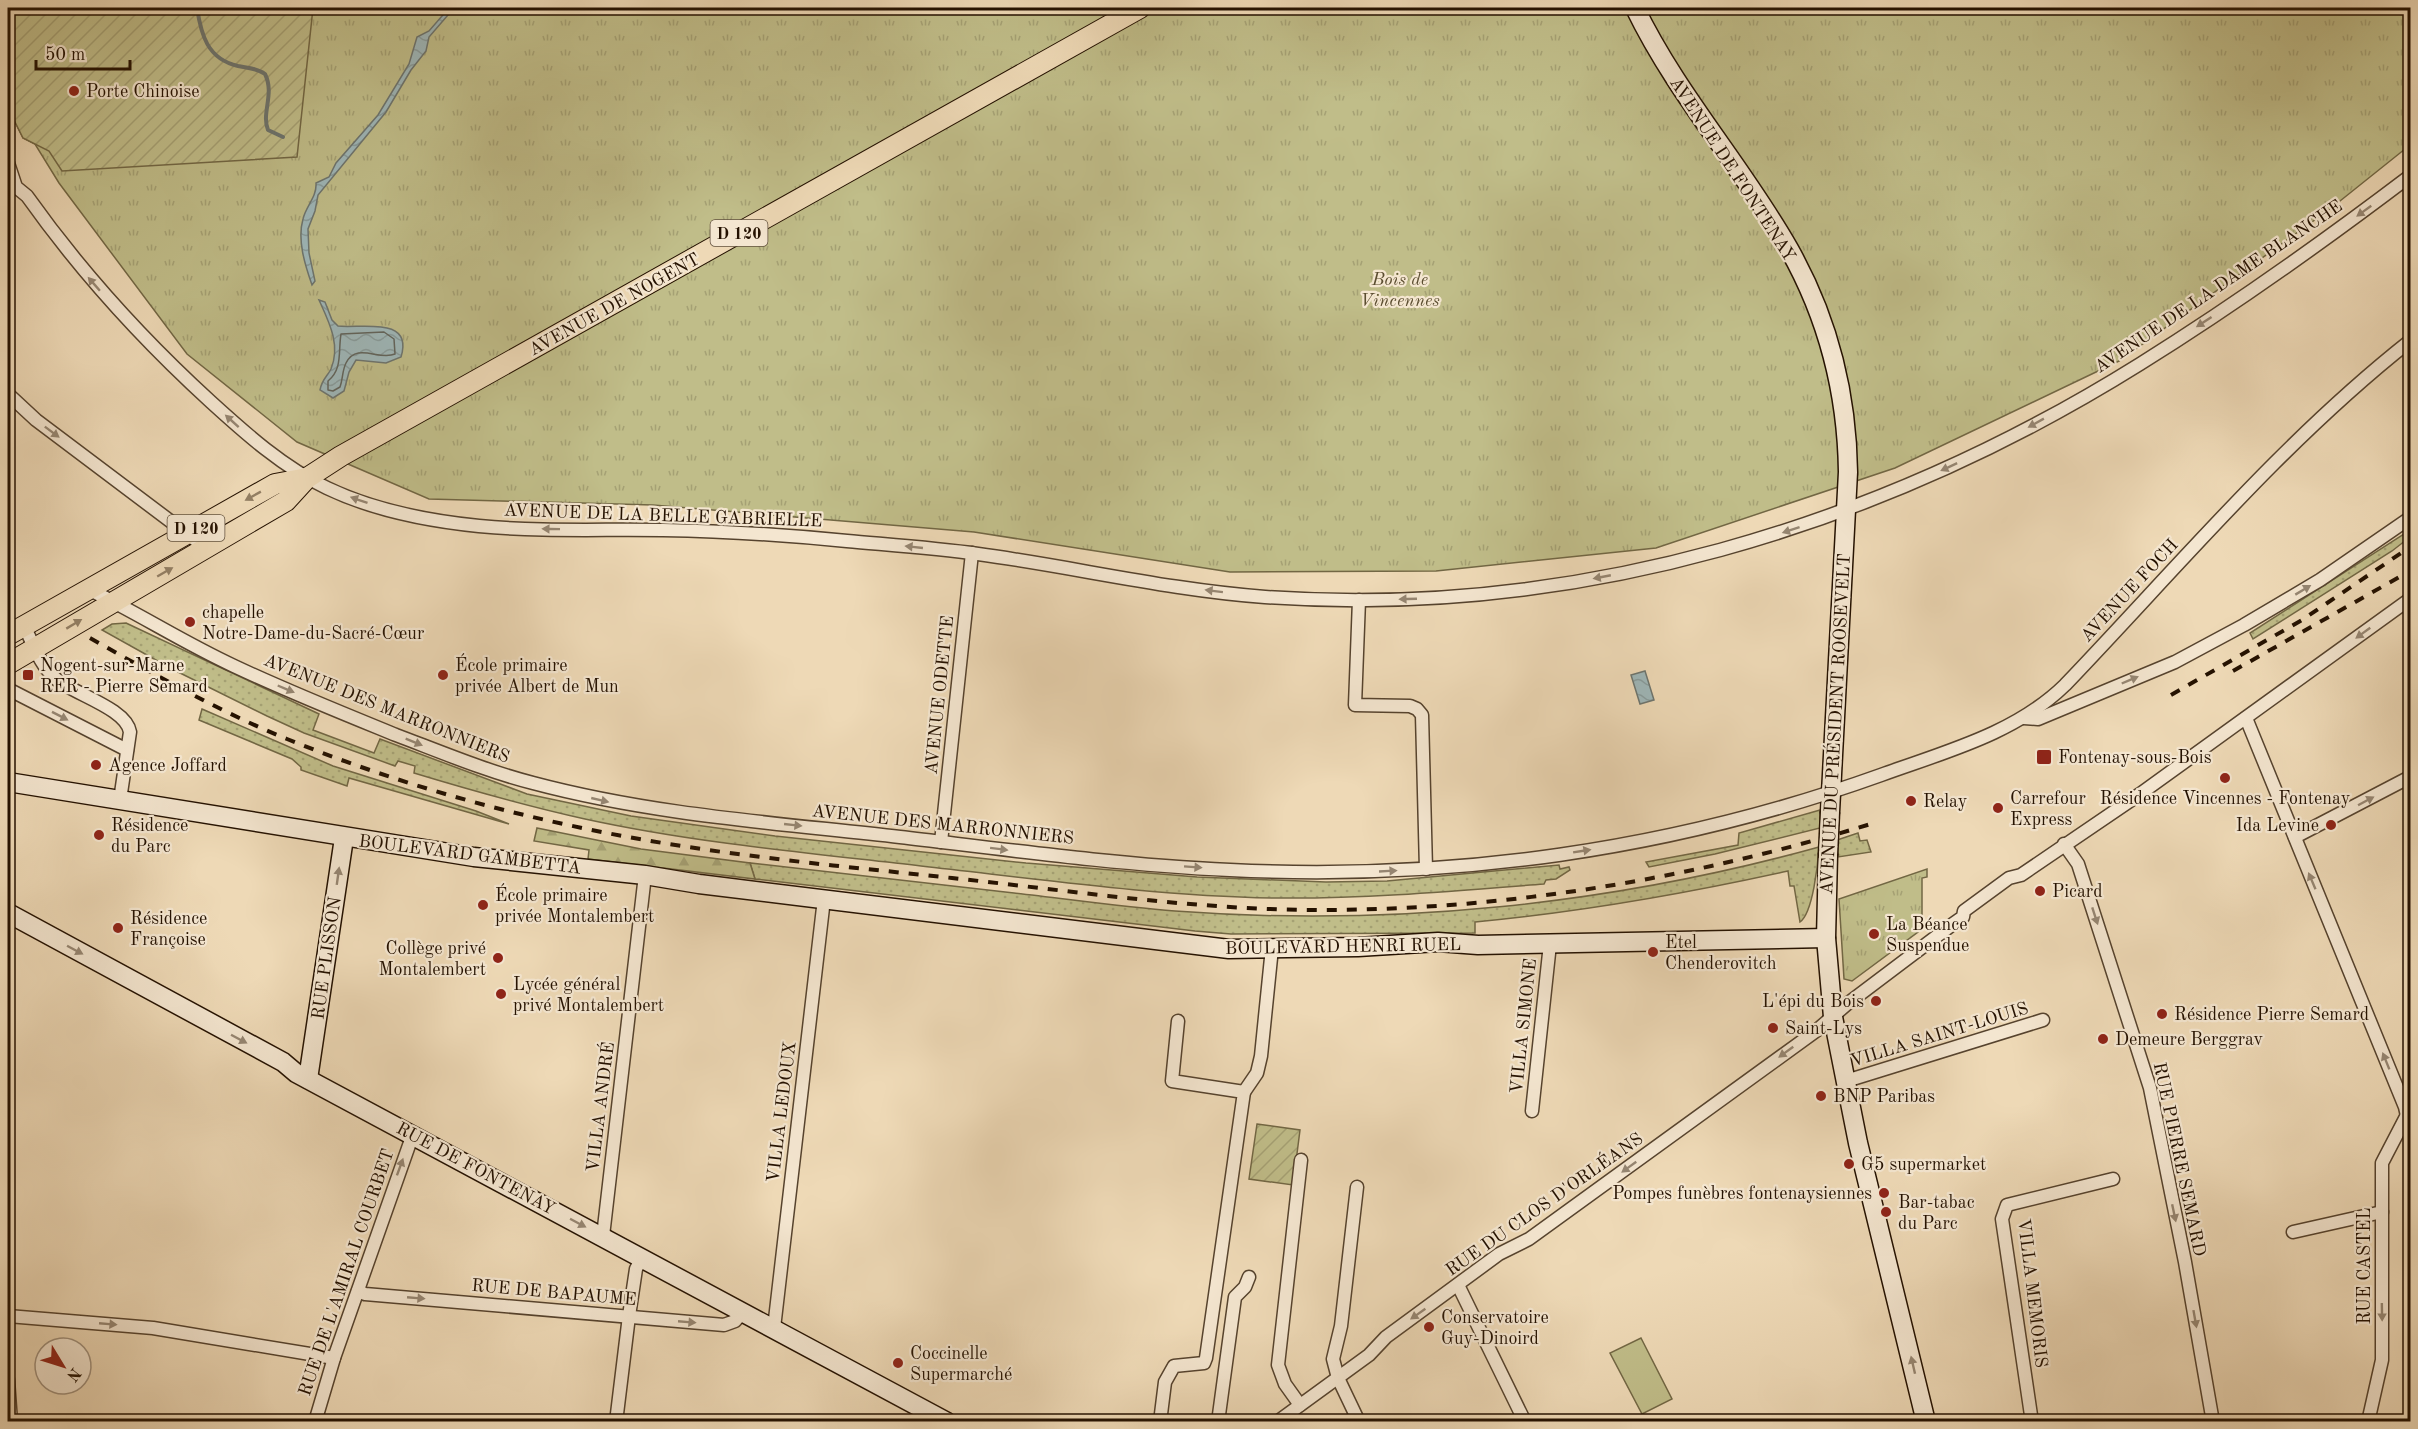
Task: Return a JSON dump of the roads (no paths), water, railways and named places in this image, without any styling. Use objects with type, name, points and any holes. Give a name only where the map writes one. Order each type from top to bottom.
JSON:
[{"type":"main road","name":"AVENUE DE NOGENT","points":[[307,478],[341,456],[1140,8]]},
{"type":"main road","name":"D 120","points":[[16,630],[275,484],[307,478]]},
{"type":"main road","name":"D 120","points":[[8,664],[286,501],[307,478]]},
{"type":"street","name":"AVENUE DE FONTENAY","points":[[1635,8],[1664,64],[1749,187],[1790,250],[1801,273],[1829,340],[1838,369],[1847,441],[1846,510]]},
{"type":"street","name":"AVENUE DE LA BELLE GABRIELLE","points":[[8,163],[12,188],[27,196],[92,281],[167,362],[243,431],[307,478],[335,492],[383,508],[482,526],[754,534],[972,553],[1211,591],[1265,597],[1359,600],[1460,597],[1581,581],[1712,554],[1816,522],[1846,510]]},
{"type":"street","name":"AVENUE DE LA DAME BLANCHE","points":[[1846,510],[1923,479],[1992,446],[2138,366],[2285,268],[2410,176]]},
{"type":"street","name":"AVENUE FOCH","points":[[1831,794],[1981,738],[2024,718],[2050,700],[2244,494],[2332,409],[2410,341]]},
{"type":"street","points":[[8,394],[36,420],[206,549]]},
{"type":"street","name":"AVENUE DU PRÉSIDENT ROOSEVELT","points":[[1846,510],[1830,812],[1826,938],[1833,1017],[1846,1082],[1926,1422]]},
{"type":"street","points":[[2024,718],[2038,719],[2175,662],[2320,580],[2410,518]]},
{"type":"street","name":"AVENUE ODETTE","points":[[941,842],[972,553]]},
{"type":"street","name":"AVENUE DES MARRONNIERS","points":[[88,589],[232,666],[465,762],[603,801],[687,814],[1063,856],[1232,870],[1339,872],[1426,869],[1550,856],[1700,830],[1831,794]]},
{"type":"street","name":"RUE DU CLOS D'ORLÉANS","points":[[1277,1422],[1369,1355],[1386,1336],[1499,1254],[1529,1239],[1833,1017],[1962,917],[1964,911],[1996,886],[2009,878],[2015,878],[2140,794],[2410,599]]},
{"type":"street","points":[[1359,600],[1355,705],[1410,706],[1417,708],[1422,715],[1426,869]]},
{"type":"street","points":[[16,630],[35,648],[55,678],[126,722],[130,732],[120,800]]},
{"type":"street","points":[[2065,685],[2069,696],[2076,703]]},
{"type":"street","points":[[8,689],[127,750]]},
{"type":"street","points":[[2246,718],[2409,1112],[2410,1129]]},
{"type":"street","points":[[2295,837],[2410,777]]},
{"type":"street","name":"BOULEVARD GAMBETTA","points":[[8,782],[344,838],[474,857],[645,875],[934,912]]},
{"type":"street","name":"RUE PLISSON","points":[[308,1079],[344,838]]},
{"type":"street","name":"RUE PIERRE SEMARD","points":[[2064,844],[2078,864],[2150,1088],[2185,1262],[2213,1422]]},
{"type":"street","name":"VILLA ANDRÉ","points":[[603,1236],[645,875]]},
{"type":"street","name":"VILLA LEDOUX","points":[[774,1328],[824,899]]},
{"type":"street","name":"BOULEVARD HENRI RUEL","points":[[934,912],[1229,949],[1438,942],[1479,945],[1826,938]]},
{"type":"street","name":"RUE DE FONTENAY","points":[[8,913],[283,1062],[308,1079],[947,1422]]},
{"type":"street","name":"VILLA SIMONE","points":[[1532,1111],[1550,944]]},
{"type":"street","points":[[1160,1422],[1165,1382],[1174,1366],[1199,1366],[1206,1358],[1244,1092],[1257,1073],[1261,1056],[1272,948]]},
{"type":"street","name":"VILLA SAINT-LOUIS","points":[[1846,1082],[2043,1020]]},
{"type":"street","points":[[1178,1021],[1172,1081],[1244,1092]]},
{"type":"street","name":"RUE CASTEL","points":[[2368,1422],[2382,1360],[2382,1163],[2409,1112]]},
{"type":"street","name":"RUE DE L'AMIRAL COURBET","points":[[315,1422],[334,1358],[413,1134]]},
{"type":"street","points":[[1300,1405],[1285,1384],[1278,1365],[1301,1160]]},
{"type":"street","name":"VILLA MEMORIS","points":[[2032,1422],[2002,1219],[2007,1205],[2113,1179]]},
{"type":"street","points":[[1357,1187],[1341,1326],[1333,1359],[1338,1378],[1359,1422]]},
{"type":"street","points":[[2293,1232],[2382,1212]]},
{"type":"street","points":[[616,1422],[636,1269],[641,1259]]},
{"type":"street","points":[[1218,1422],[1235,1297],[1245,1287],[1249,1277]]},
{"type":"street","points":[[1458,1285],[1525,1422]]},
{"type":"street","name":"RUE DE BAPAUME","points":[[358,1291],[365,1294],[724,1325],[735,1321],[743,1312]]},
{"type":"street","points":[[8,1316],[73,1317],[334,1358]]},
{"type":"street","points":[[8,1380],[11,1422]]},
{"type":"water","points":[[449,8],[454,8],[429,37],[426,51],[411,70],[386,112],[318,195],[308,229],[309,253],[315,281],[312,285],[304,261],[301,227],[306,210],[315,193],[316,183],[329,177],[336,163],[378,115],[409,64],[417,37],[429,31]]},
{"type":"water","points":[[319,300],[325,302],[332,320],[338,326],[382,327],[400,335],[403,344],[401,357],[386,363],[356,360],[349,372],[344,391],[333,398],[320,390],[331,369],[335,351],[332,334]]},
{"type":"water","points":[[1645,671],[1654,700],[1640,704],[1631,675]]},
{"type":"waterway","points":[[197,8],[207,44],[219,58],[265,74],[269,89],[266,124],[268,130],[283,137]]},
{"type":"railway","points":[[2171,695],[2302,620],[2410,547]]},
{"type":"railway","points":[[2233,671],[2410,571]]},
{"type":"railway","points":[[90,638],[211,704],[287,739],[360,767],[510,812],[632,838],[723,852],[1136,899],[1228,907],[1320,910],[1390,909],[1531,897],[1670,875],[1807,843],[1874,823]]},
{"type":"place","name":"Porte Chinoise","points":[[74,91]]},
{"type":"place","name":"chapelle Notre-Dame-du-Sacré-Cœur","points":[[190,622]]},
{"type":"place","name":"Nogent-sur-Marne RER - Pierre Semard","points":[[28,675]]},
{"type":"place","name":"École primaire privée Albert de Mun","points":[[443,675]]},
{"type":"place","name":"Fontenay-sous-Bois","points":[[2044,757]]},
{"type":"place","name":"Agence Joffard","points":[[96,765]]},
{"type":"place","name":"Résidence Vincennes - Fontenay","points":[[2225,778]]},
{"type":"place","name":"Relay","points":[[1911,801]]},
{"type":"place","name":"Carrefour Express","points":[[1998,808]]},
{"type":"place","name":"Ida Levine","points":[[2331,825]]},
{"type":"place","name":"Résidence du Parc","points":[[99,835]]},
{"type":"place","name":"Picard","points":[[2040,891]]},
{"type":"place","name":"École primaire privée Montalembert","points":[[483,905]]},
{"type":"place","name":"Résidence Françoise","points":[[118,928]]},
{"type":"place","name":"La Béance Suspendue","points":[[1874,934]]},
{"type":"place","name":"Etel Chenderovitch","points":[[1653,952]]},
{"type":"place","name":"Collège privé Montalembert","points":[[498,958]]},
{"type":"place","name":"Lycée général privé Montalembert","points":[[501,994]]},
{"type":"place","name":"L'épi du Bois","points":[[1876,1001]]},
{"type":"place","name":"Résidence Pierre Semard","points":[[2162,1014]]},
{"type":"place","name":"Saint-Lys","points":[[1773,1028]]},
{"type":"place","name":"Demeure Berggrav","points":[[2103,1039]]},
{"type":"place","name":"BNP Paribas","points":[[1821,1096]]},
{"type":"place","name":"G5 supermarket","points":[[1849,1164]]},
{"type":"place","name":"Pompes funèbres fontenaysiennes","points":[[1884,1193]]},
{"type":"place","name":"Bar-tabac du Parc","points":[[1886,1212]]},
{"type":"place","name":"Conservatoire Guy-Dinoird","points":[[1429,1327]]},
{"type":"place","name":"Coccinelle Supermarché","points":[[898,1363]]},
{"type":"park label","name":"Bois de Vincennes","points":[[1400,289]]}]
